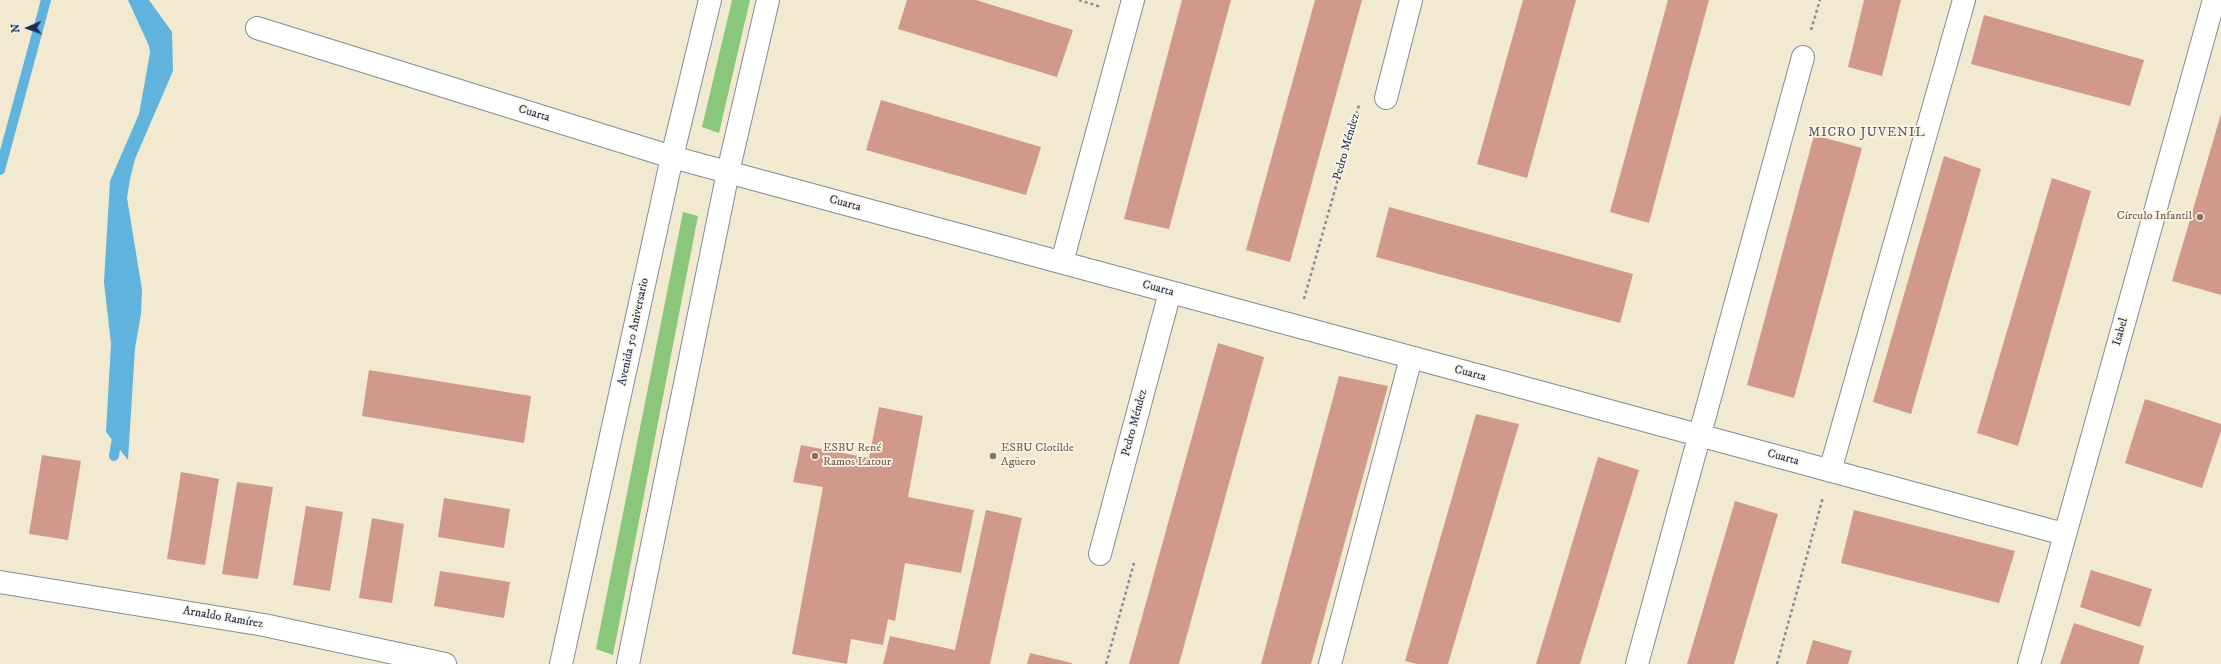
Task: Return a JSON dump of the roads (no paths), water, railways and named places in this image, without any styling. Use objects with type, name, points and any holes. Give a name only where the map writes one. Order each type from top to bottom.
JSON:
[{"type":"street","name":"Avenida 50 Aniversario","points":[[561,664],[672,157],[710,0]]},
{"type":"street","points":[[628,664],[728,172],[768,0]]},
{"type":"street","points":[[1062,262],[1134,0]]},
{"type":"street","points":[[1386,98],[1411,0]]},
{"type":"street","points":[[1830,471],[1964,0]]},
{"type":"street","name":"Isabel","points":[[2029,664],[2214,0]]},
{"type":"street","name":"Cuarta","points":[[257,28],[672,157],[1700,437],[2064,534]]},
{"type":"street","points":[[1637,664],[1803,57]]},
{"type":"street","name":"Pedro Méndez","points":[[1100,554],[1170,292]]},
{"type":"street","points":[[1330,664],[1411,358]]},
{"type":"street","name":"Arnaldo Ramírez","points":[[0,582],[264,626],[445,664]]},
{"type":"water","points":[[128,0],[149,0],[172,32],[173,71],[135,159],[127,198],[142,290],[141,314],[135,348],[128,460],[106,432],[111,344],[104,282],[110,181],[139,114],[150,53],[149,46]]},
{"type":"waterway","points":[[0,170],[46,0]]},
{"type":"waterway","points":[[114,456],[118,432]]},
{"type":"place","name":"Círculo Infantil","points":[[2200,217]]},
{"type":"place","name":"ESBU René Ramos Latour","points":[[815,456]]},
{"type":"place","name":"ESBU Clotilde Agüero","points":[[993,456]]},
{"type":"district","name":"MICRO JUVENIL","points":[[1867,133]]}]
